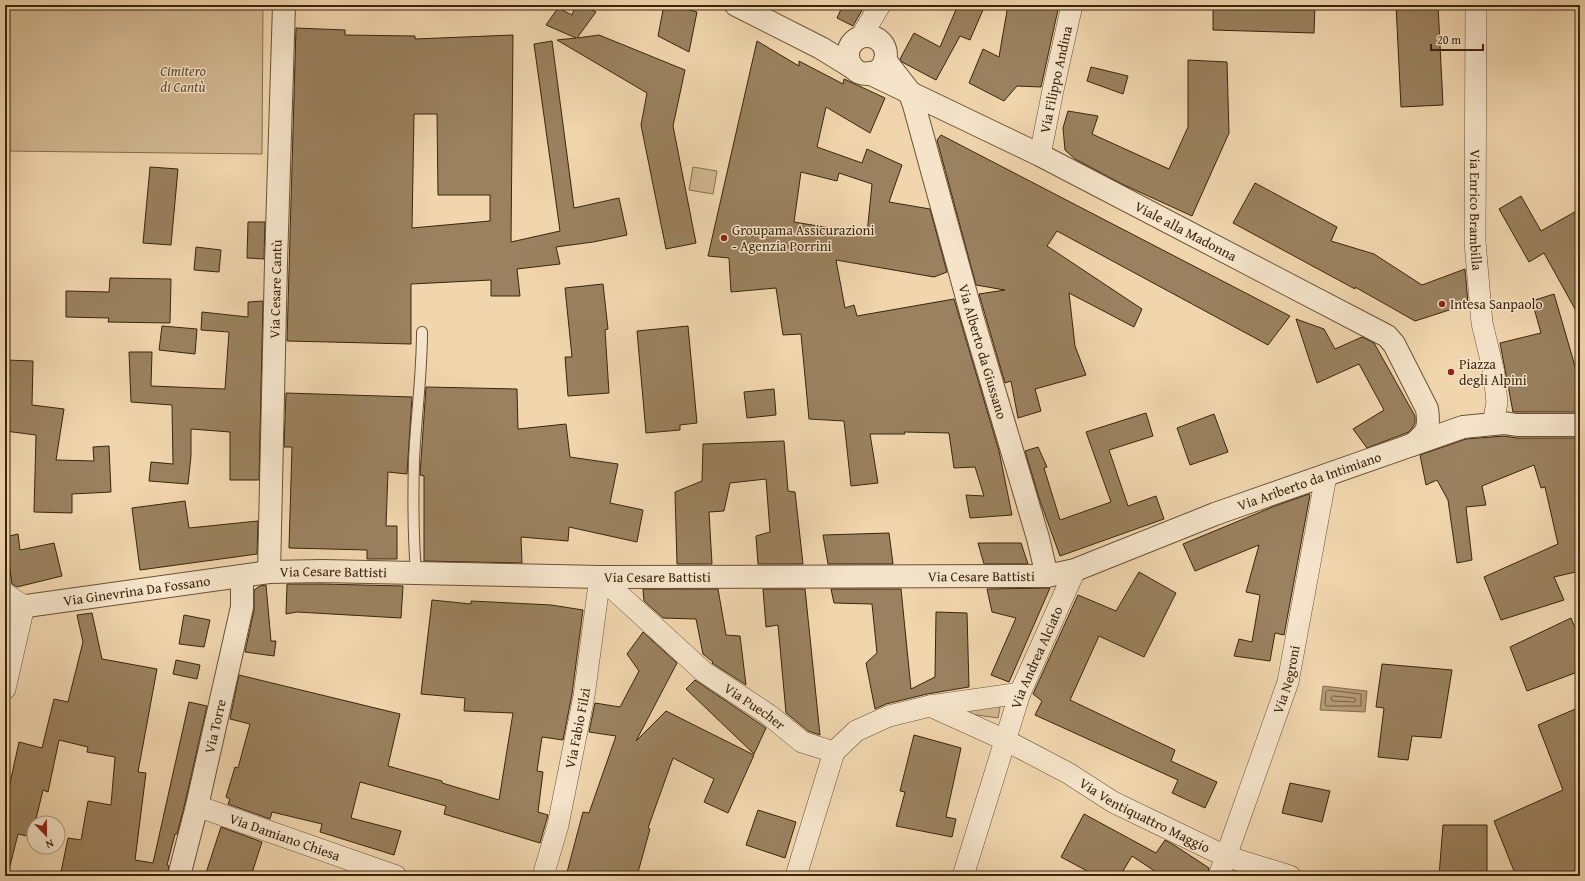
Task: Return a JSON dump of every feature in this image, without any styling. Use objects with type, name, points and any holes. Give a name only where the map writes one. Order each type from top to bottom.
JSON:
[{"type":"street","name":"Via Cesare Cantù","points":[[269,572],[276,248],[284,5]]},
{"type":"street","points":[[736,5],[821,48],[866,53],[880,5]]},
{"type":"street","name":"Via Filippo Andina","points":[[1040,155],[1072,5]]},
{"type":"street","name":"Via Enrico Brambilla","points":[[1476,5],[1475,242],[1482,322],[1494,373],[1497,403],[1495,413]]},
{"type":"street","name":"Viale alla Madonna","points":[[866,53],[909,91],[949,112],[1040,155],[1387,336],[1394,344],[1434,422],[1460,428]]},
{"type":"street","name":"Via Alberto da Giussano","points":[[909,91],[972,316],[1038,538],[1047,576]]},
{"type":"street","points":[[919,127],[930,117],[940,113],[949,112]]},
{"type":"street","name":"Viale alla Madonna","points":[[1412,445],[1422,437],[1427,430],[1429,420],[1426,409]]},
{"type":"street","name":"Via Ariberto da Intimiano","points":[[1047,576],[1072,574],[1215,514],[1460,428],[1504,423],[1517,425],[1580,425]]},
{"type":"street","name":"Via Negroni","points":[[1219,876],[1288,682],[1326,476]]},
{"type":"street","name":"Via Cesare Battisti","points":[[269,572],[322,571],[600,577],[1047,576]]},
{"type":"street","name":"Via Ginevrina Da Fossano","points":[[15,608],[269,572]]},
{"type":"street","name":"Via Andrea Alciato","points":[[963,876],[1020,693],[1072,574]]},
{"type":"street","name":"Via Torre","points":[[179,876],[197,806],[242,607],[242,576]]},
{"type":"street","name":"Via Puecher","points":[[600,577],[704,672],[769,715],[802,742],[834,752]]},
{"type":"street","name":"Via Fabio Filzi","points":[[543,876],[558,825],[584,696],[600,577]]},
{"type":"street","points":[[5,594],[15,608],[5,689]]},
{"type":"street","points":[[796,876],[834,752],[856,731],[889,716],[930,706],[1020,693]]},
{"type":"street","points":[[930,706],[1006,739]]},
{"type":"street","name":"Via Ventiquattro Maggio","points":[[1006,739],[1068,773],[1113,802],[1225,856],[1290,876]]},
{"type":"street","name":"Via Damiano Chiesa","points":[[197,806],[393,876]]},
{"type":"lane","points":[[416,573],[414,539],[414,460],[422,362],[422,332]]},
{"type":"green space","name":"Cimitero di Cantù","points":[[5,5],[263,5],[262,154],[5,151]]},
{"type":"green space","points":[[693,167],[717,171],[713,194],[689,190]]},
{"type":"green space","points":[[1001,702],[998,718],[949,711]]},
{"type":"water","points":[[1323,686],[1367,691],[1365,712],[1320,710]]},
{"type":"building","points":[[576,5],[582,5],[596,12],[577,38],[599,35],[685,70],[673,126],[696,243],[666,249],[641,125],[647,93],[557,40],[576,38],[546,25],[558,8],[572,15]]},
{"type":"building","points":[[664,5],[673,5],[697,12],[689,52],[658,36]]},
{"type":"building","points":[[843,5],[865,5],[853,26],[837,18]]},
{"type":"building","points":[[958,5],[985,5],[970,40],[960,36],[936,80],[902,62],[900,59],[914,33],[940,47]]},
{"type":"building","points":[[1008,5],[1059,5],[1041,87],[1017,86],[1004,101],[969,83],[983,49],[999,57]]},
{"type":"building","points":[[1213,5],[1315,5],[1314,33],[1213,30]]},
{"type":"building","points":[[1396,5],[1438,5],[1443,105],[1401,107]]},
{"type":"building","points":[[296,28],[345,30],[345,35],[415,36],[415,39],[513,35],[511,242],[560,231],[534,44],[552,41],[574,208],[619,198],[627,235],[593,242],[556,247],[560,264],[517,269],[520,296],[491,296],[491,280],[411,284],[411,344],[287,341]],"holes":[[[414,114],[437,114],[438,195],[490,195],[490,221],[412,228]]]},
{"type":"building","points":[[757,41],[799,66],[799,61],[843,84],[844,79],[885,98],[870,133],[826,107],[817,147],[862,163],[867,149],[902,165],[889,202],[930,209],[947,272],[934,277],[836,260],[845,308],[854,305],[857,316],[954,299],[999,451],[1012,515],[970,518],[966,495],[984,496],[975,467],[954,468],[949,433],[904,432],[905,434],[870,434],[878,483],[851,486],[844,421],[809,419],[801,334],[783,335],[776,288],[731,292],[729,258],[708,256]],"holes":[[[801,172],[837,181],[839,173],[872,184],[867,234],[794,222]]]},
{"type":"building","points":[[1188,60],[1227,62],[1229,133],[1192,216],[1122,184],[1075,159],[1065,150],[1063,128],[1068,111],[1098,116],[1092,134],[1169,169],[1188,127]]},
{"type":"building","points":[[1091,67],[1128,76],[1123,94],[1087,81]]},
{"type":"building","points":[[941,135],[1290,316],[1268,345],[1057,231],[1047,246],[1142,309],[1134,327],[1069,293],[1075,346],[1086,375],[1035,389],[1041,411],[1018,418],[1011,381],[1005,383],[979,294],[1005,290],[976,285],[937,140]]},
{"type":"building","points":[[150,167],[178,169],[171,245],[143,243]]},
{"type":"building","points":[[1255,183],[1337,227],[1331,241],[1374,254],[1422,285],[1465,269],[1468,304],[1415,321],[1355,287],[1355,289],[1233,223]]},
{"type":"building","points":[[1521,196],[1541,231],[1580,209],[1580,318],[1544,253],[1529,262],[1499,209]]},
{"type":"building","points":[[248,222],[265,222],[264,259],[247,258]]},
{"type":"building","points":[[196,247],[221,250],[219,272],[194,270]]},
{"type":"building","points":[[110,278],[171,279],[170,323],[108,322],[109,318],[66,317],[66,291],[109,292]]},
{"type":"building","points":[[603,284],[608,329],[605,330],[609,393],[568,396],[565,357],[572,357],[565,288]]},
{"type":"building","points":[[1554,294],[1577,373],[1580,373],[1580,412],[1513,412],[1500,343],[1541,333],[1532,301]]},
{"type":"building","points":[[263,301],[259,480],[230,480],[230,432],[191,429],[191,456],[188,484],[149,481],[151,462],[173,464],[172,405],[131,402],[129,352],[152,352],[151,386],[225,389],[229,332],[201,330],[202,312],[248,317],[248,302]]},
{"type":"building","points":[[1296,319],[1324,329],[1335,349],[1362,337],[1374,343],[1415,416],[1415,423],[1409,432],[1367,448],[1353,429],[1384,410],[1359,364],[1317,383]]},
{"type":"building","points":[[162,326],[197,329],[195,354],[159,350]]},
{"type":"building","points":[[688,326],[697,423],[680,425],[680,430],[646,433],[637,331]]},
{"type":"building","points":[[5,360],[33,361],[32,405],[64,409],[56,460],[94,461],[93,447],[109,446],[111,492],[72,494],[72,513],[34,512],[36,435],[5,431]]},
{"type":"building","points":[[426,387],[517,389],[518,429],[566,424],[570,457],[618,464],[610,503],[643,510],[637,542],[569,527],[568,541],[521,537],[522,563],[424,561],[424,476],[420,475]]},
{"type":"building","points":[[774,389],[776,415],[747,418],[744,392]]},
{"type":"building","points":[[286,393],[412,397],[407,474],[388,472],[386,526],[397,526],[397,559],[367,559],[367,550],[289,548],[292,447],[284,447]]},
{"type":"building","points":[[1146,413],[1153,436],[1109,450],[1128,506],[1156,496],[1164,519],[1060,556],[1040,501],[1025,451],[1038,447],[1047,467],[1044,468],[1060,520],[1111,502],[1086,432]]},
{"type":"building","points":[[1214,414],[1228,452],[1190,465],[1177,428]]},
{"type":"building","points":[[1504,436],[1517,438],[1580,438],[1580,571],[1554,577],[1564,600],[1501,620],[1484,577],[1558,544],[1545,487],[1541,488],[1534,465],[1482,486],[1486,505],[1466,507],[1472,560],[1457,563],[1448,500],[1437,480],[1426,485],[1420,455],[1466,439]]},
{"type":"building","points":[[784,441],[788,491],[795,492],[803,564],[758,564],[756,536],[770,532],[766,479],[730,483],[724,511],[709,512],[712,564],[677,564],[675,492],[702,481],[703,444]]},
{"type":"building","points":[[1309,494],[1284,635],[1275,633],[1270,661],[1234,656],[1239,639],[1252,642],[1260,595],[1246,592],[1259,545],[1195,571],[1183,544],[1275,506]]},
{"type":"building","points":[[185,501],[189,528],[258,521],[257,554],[140,570],[132,508]]},
{"type":"building","points":[[889,533],[893,564],[828,564],[823,535]]},
{"type":"building","points":[[18,534],[20,550],[54,543],[62,576],[17,587],[12,584],[5,537]]},
{"type":"building","points":[[978,543],[1021,543],[1028,564],[984,564]]},
{"type":"building","points":[[1139,572],[1176,593],[1144,657],[1099,636],[1070,700],[1175,750],[1171,761],[1217,782],[1205,808],[1172,793],[1178,780],[1035,715],[1042,701],[1033,694],[1078,595],[1116,611]]},
{"type":"building","points":[[287,584],[403,586],[401,618],[297,612],[286,614]]},
{"type":"building","points":[[266,585],[271,641],[276,641],[274,656],[245,652],[254,610],[254,590],[260,586]]},
{"type":"building","points":[[1050,588],[1009,682],[991,675],[1016,618],[992,612],[987,589]]},
{"type":"building","points":[[643,589],[718,589],[726,635],[740,636],[746,685],[712,663],[713,662],[703,654],[696,619],[663,618],[644,601]]},
{"type":"building","points":[[763,589],[805,589],[820,735],[808,731],[786,713],[778,625],[766,627]]},
{"type":"building","points":[[831,589],[901,589],[911,689],[935,677],[936,612],[967,613],[969,687],[927,694],[886,704],[875,709],[866,663],[877,653],[872,604],[834,603]]},
{"type":"building","points":[[432,600],[471,604],[471,601],[551,605],[583,610],[572,694],[563,740],[542,737],[537,771],[543,772],[538,812],[548,815],[540,843],[444,814],[446,806],[360,782],[351,818],[401,831],[394,855],[320,832],[322,824],[272,812],[270,819],[228,804],[230,799],[226,797],[235,767],[238,768],[250,724],[230,719],[239,675],[400,714],[388,766],[442,781],[442,783],[499,800],[513,713],[464,711],[465,698],[421,694]]},
{"type":"building","points":[[92,613],[102,659],[157,669],[138,772],[146,773],[135,860],[153,863],[189,702],[207,706],[185,803],[167,865],[169,866],[167,876],[84,876],[61,872],[64,855],[66,855],[68,838],[81,840],[88,801],[111,805],[115,757],[87,752],[88,747],[59,740],[48,792],[43,790],[37,815],[26,815],[26,836],[18,834],[10,866],[5,865],[5,806],[19,742],[42,748],[54,699],[68,702],[83,642],[77,615]]},
{"type":"building","points":[[184,615],[210,620],[204,647],[179,644]]},
{"type":"building","points":[[1571,618],[1580,640],[1580,671],[1527,691],[1510,647]]},
{"type":"building","points":[[643,632],[677,663],[636,741],[666,711],[754,755],[728,813],[704,802],[714,779],[673,758],[648,828],[650,829],[637,876],[566,876],[583,812],[589,813],[616,736],[589,732],[595,703],[620,707],[639,671],[627,654]]},
{"type":"building","points":[[176,660],[200,665],[197,679],[173,674]]},
{"type":"building","points":[[1382,664],[1452,670],[1441,738],[1412,736],[1408,760],[1378,757],[1384,708],[1376,707]]},
{"type":"building","points":[[695,680],[766,728],[754,754],[686,689]]},
{"type":"building","points":[[1580,707],[1580,876],[1516,876],[1494,821],[1563,790],[1538,725]]},
{"type":"building","points":[[914,735],[961,748],[946,817],[956,819],[952,837],[896,826],[905,792],[900,791]]},
{"type":"building","points":[[1290,783],[1330,791],[1322,822],[1282,813]]},
{"type":"building","points":[[758,810],[796,822],[785,858],[746,845]]},
{"type":"building","points":[[1084,814],[1156,853],[1165,840],[1209,868],[1207,876],[1162,876],[1132,856],[1120,876],[1085,876],[1087,871],[1061,857]]},
{"type":"building","points":[[1443,825],[1487,825],[1487,876],[1439,876]]},
{"type":"building","points":[[221,827],[262,842],[251,876],[205,876]]},
{"type":"place","name":"Groupama Assicurazioni - Agenzia Porrini","points":[[724,238]]},
{"type":"place","name":"Intesa Sanpaolo","points":[[1442,304]]},
{"type":"place","name":"Piazza degli Alpini","points":[[1451,372]]}]
